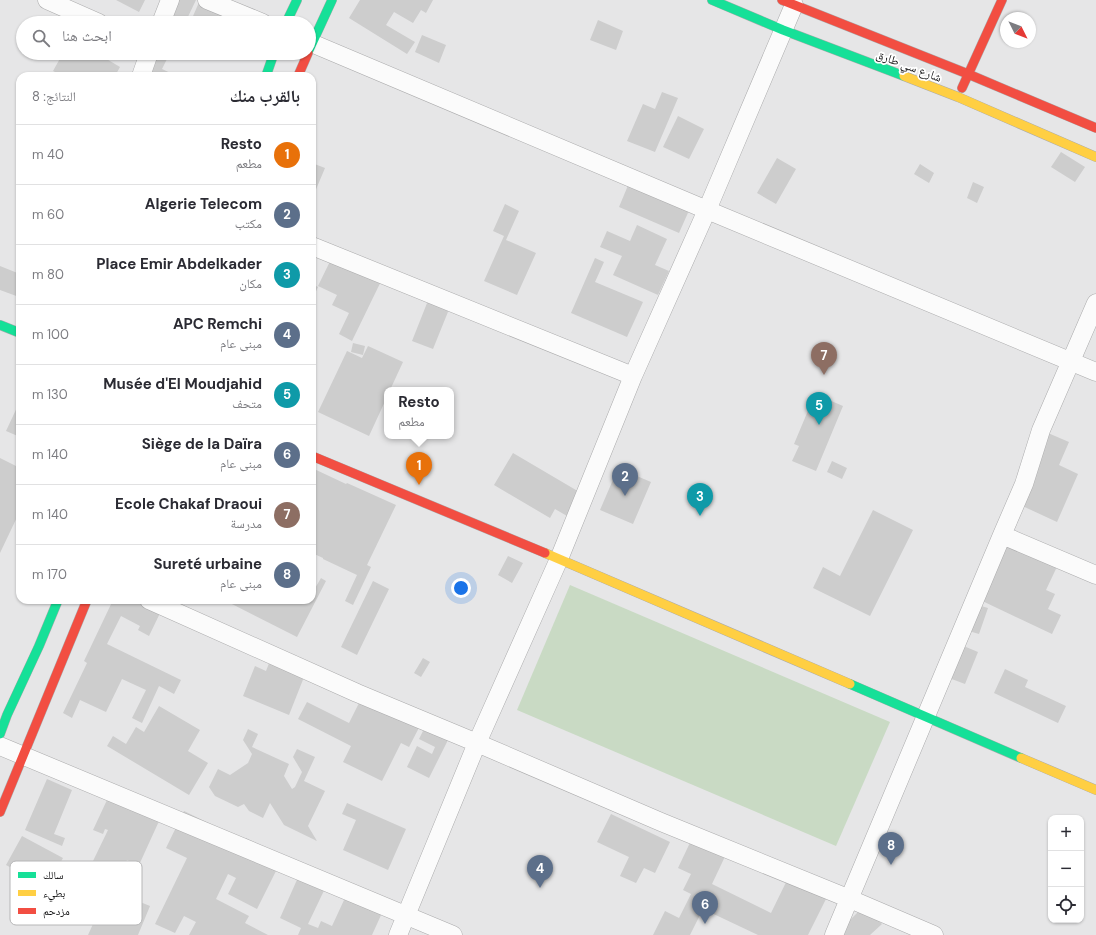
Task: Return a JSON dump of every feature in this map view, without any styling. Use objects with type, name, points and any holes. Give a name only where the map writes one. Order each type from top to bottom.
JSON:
[{"type":"street","points":[[47,0],[83,16]]},
{"type":"street","points":[[164,16],[170,0]]},
{"type":"street","points":[[207,0],[246,16]]},
{"type":"street","points":[[289,16],[297,0]]},
{"type":"street","points":[[316,33],[332,0]]},
{"type":"street","name":"شارع سي طارق","points":[[712,0],[783,30],[958,97],[1096,157]]},
{"type":"street","points":[[958,97],[1002,0]]},
{"type":"street","points":[[398,935],[477,743],[558,559],[633,376],[707,210],[783,30],[788,3]]},
{"type":"street","name":"شارع سي طارق","points":[[788,3],[968,74],[1096,128]]},
{"type":"street","points":[[316,50],[707,210],[1096,372]]},
{"type":"street","points":[[142,72],[147,60]]},
{"type":"street","points":[[267,72],[272,60]]},
{"type":"street","points":[[300,72],[304,60]]},
{"type":"street","points":[[316,248],[633,376]]},
{"type":"street","points":[[834,935],[1024,484],[1042,430],[1096,303]]},
{"type":"street","points":[[0,325],[16,331]]},
{"type":"street","points":[[316,458],[558,559],[1096,790]]},
{"type":"street","points":[[1002,535],[1096,575]]},
{"type":"street","points":[[0,734],[3,713],[39,646],[56,604]]},
{"type":"street","points":[[0,812],[85,604]]},
{"type":"street","points":[[158,604],[357,693],[661,822],[934,935]]},
{"type":"street","points":[[0,746],[453,935]]},
{"type":"green space","points":[[570,585],[890,722],[836,846],[517,710]]},
{"type":"building","points":[[116,0],[145,0],[139,12]]},
{"type":"building","points":[[175,0],[196,0],[188,16],[167,16]]},
{"type":"building","points":[[200,0],[238,16],[193,16]]},
{"type":"building","points":[[360,0],[433,0],[426,13],[421,10],[413,23],[394,12],[386,25],[415,42],[407,54],[349,18]]},
{"type":"building","points":[[598,20],[623,31],[616,50],[590,40]]},
{"type":"building","points":[[422,35],[446,45],[439,63],[415,52]]},
{"type":"building","points":[[59,60],[108,60],[120,67],[117,72],[53,71]]},
{"type":"building","points":[[145,60],[166,60],[162,69],[168,72],[139,72]]},
{"type":"building","points":[[662,92],[678,98],[655,152],[627,141],[643,104],[655,109]]},
{"type":"building","points":[[678,116],[704,129],[689,159],[663,147]]},
{"type":"building","points":[[1061,152],[1085,167],[1075,182],[1051,167]]},
{"type":"building","points":[[777,158],[796,169],[776,204],[757,193]]},
{"type":"building","points":[[920,164],[934,173],[929,183],[914,174]]},
{"type":"building","points":[[316,165],[325,168],[316,189]]},
{"type":"building","points":[[634,171],[695,197],[679,233],[619,207]]},
{"type":"building","points":[[973,182],[984,187],[977,203],[967,198]]},
{"type":"building","points":[[505,204],[519,211],[506,240],[536,253],[517,295],[484,281],[504,236],[493,231]]},
{"type":"building","points":[[637,225],[667,239],[655,265],[669,271],[658,295],[613,275],[622,256],[600,247],[607,231],[630,241]]},
{"type":"building","points":[[337,247],[386,271],[352,341],[339,334],[349,313],[332,305],[337,295],[318,286]]},
{"type":"building","points":[[595,258],[604,262],[595,282],[643,302],[627,337],[571,313]]},
{"type":"building","points":[[0,266],[16,272],[16,296],[0,290]]},
{"type":"building","points":[[433,288],[454,297],[433,349],[412,341]]},
{"type":"building","points":[[353,343],[365,346],[363,355],[351,352]]},
{"type":"building","points":[[368,346],[403,362],[391,387],[384,387],[384,404],[369,436],[318,412],[347,351],[362,358]]},
{"type":"building","points":[[815,394],[843,406],[816,471],[792,461],[799,446],[794,444]]},
{"type":"building","points":[[16,410],[16,435],[6,431]]},
{"type":"building","points":[[1048,433],[1069,442],[1059,465],[1078,474],[1057,522],[1016,503]]},
{"type":"building","points":[[513,453],[581,493],[567,516],[555,509],[550,518],[494,485]]},
{"type":"building","points":[[0,458],[16,466],[16,519],[0,553]]},
{"type":"building","points":[[832,461],[847,468],[842,479],[827,472]]},
{"type":"building","points":[[618,468],[651,482],[633,524],[600,510]]},
{"type":"building","points":[[316,470],[396,505],[367,565],[371,567],[353,605],[345,601],[357,575],[316,555]]},
{"type":"building","points":[[873,510],[913,530],[870,616],[813,588],[823,567],[840,576]]},
{"type":"building","points":[[1009,529],[1063,554],[1046,590],[1055,594],[1048,609],[1061,615],[1052,634],[976,598]]},
{"type":"building","points":[[508,556],[523,563],[512,583],[498,575]]},
{"type":"building","points":[[321,578],[326,581],[316,600],[316,587]]},
{"type":"building","points":[[373,581],[389,589],[357,655],[341,647]]},
{"type":"building","points":[[971,603],[988,608],[979,634],[962,629]]},
{"type":"building","points":[[111,604],[151,604],[162,609],[149,636],[138,630],[140,626],[121,616],[107,644],[181,680],[174,694],[159,686],[142,723],[132,718],[146,690],[122,679],[106,712],[80,700],[72,718],[63,713],[87,663],[84,661]]},
{"type":"building","points":[[232,604],[314,604],[297,637]]},
{"type":"building","points":[[954,642],[978,652],[965,684],[941,675]]},
{"type":"building","points":[[273,653],[308,667],[289,715],[243,696],[255,666],[266,671]]},
{"type":"building","points":[[423,658],[430,662],[421,677],[414,673]]},
{"type":"building","points":[[1005,669],[1028,680],[1025,687],[1066,706],[1058,723],[994,693]]},
{"type":"building","points":[[366,689],[424,718],[409,747],[401,743],[382,781],[343,762],[351,746],[298,719],[307,702],[349,723]]},
{"type":"building","points":[[159,706],[200,730],[188,751],[208,763],[189,795],[107,746],[113,736],[126,744],[136,727],[144,732]]},
{"type":"building","points":[[428,721],[452,732],[429,778],[407,767],[417,746],[432,754],[435,747],[419,739]]},
{"type":"building","points":[[248,729],[258,734],[252,747],[289,764],[284,776],[292,789],[295,787],[302,772],[293,757],[297,749],[315,757],[304,781],[325,791],[308,826],[317,841],[284,825],[270,803],[263,818],[249,811],[244,804],[238,807],[215,796],[209,787],[218,769],[230,775],[248,763],[252,754],[243,740]]},
{"type":"building","points":[[47,779],[72,790],[54,834],[65,838],[62,846],[25,830]]},
{"type":"building","points":[[114,785],[165,808],[141,861],[93,861],[108,830],[105,829],[103,834],[93,830]]},
{"type":"building","points":[[347,803],[406,829],[388,870],[343,850],[356,820],[342,814]]},
{"type":"building","points":[[184,811],[245,841],[246,838],[283,857],[257,909],[228,894],[236,878],[228,874],[216,899],[249,916],[245,923],[268,935],[189,935],[196,922],[184,916],[175,933],[155,924],[187,858],[166,848]]},
{"type":"building","points":[[611,814],[670,842],[655,873],[644,868],[636,883],[620,876],[629,857],[597,842]]},
{"type":"building","points":[[696,830],[730,846],[712,884],[771,913],[792,870],[831,889],[808,935],[758,935],[703,909],[690,935],[653,935],[665,911],[679,918],[691,894],[683,890],[691,874],[678,868]]},
{"type":"building","points":[[22,836],[63,858],[61,861],[10,861],[10,867],[6,865]]},
{"type":"building","points":[[304,864],[331,876],[308,924],[318,928],[321,921],[332,926],[351,885],[387,902],[372,935],[298,935],[301,928],[280,918]]},
{"type":"building","points":[[142,903],[150,906],[138,935],[88,935],[93,925],[142,925]]},
{"type":"building","points":[[864,906],[882,924],[870,935],[835,935]]},
{"type":"traffic: fast","points":[[289,16],[297,0]]},
{"type":"traffic: fast","points":[[316,35],[332,0]]},
{"type":"traffic: fast","points":[[712,0],[783,30],[904,76]]},
{"type":"traffic: fast","points":[[267,72],[272,60]]},
{"type":"traffic: fast","points":[[0,325],[16,331]]},
{"type":"traffic: fast","points":[[0,734],[56,604]]},
{"type":"traffic: fast","points":[[850,684],[1021,758]]},
{"type":"traffic: slow","points":[[904,76],[958,97],[1096,157]]},
{"type":"traffic: slow","points":[[545,553],[850,684]]},
{"type":"traffic: slow","points":[[1021,758],[1096,790]]},
{"type":"traffic: jam","points":[[782,0],[968,74],[1096,128]]},
{"type":"traffic: jam","points":[[962,88],[1002,0]]},
{"type":"traffic: jam","points":[[300,72],[305,60]]},
{"type":"traffic: jam","points":[[316,458],[545,553]]},
{"type":"traffic: jam","points":[[0,812],[85,604]]},
{"type":"place","name":"Ecole Chakaf Draoui","points":[[824,375]]},
{"type":"place","name":"Musée d'El Moudjahid","points":[[819,425]]},
{"type":"place","name":"Resto","points":[[419,485]]},
{"type":"place","name":"Algerie Telecom","points":[[625,496]]},
{"type":"place","name":"Place Emir Abdelkader","points":[[700,516]]},
{"type":"place","name":"Sureté urbaine","points":[[891,865]]},
{"type":"place","name":"APC Remchi","points":[[540,888]]},
{"type":"place","name":"Siège de la Daïra","points":[[705,924]]}]
